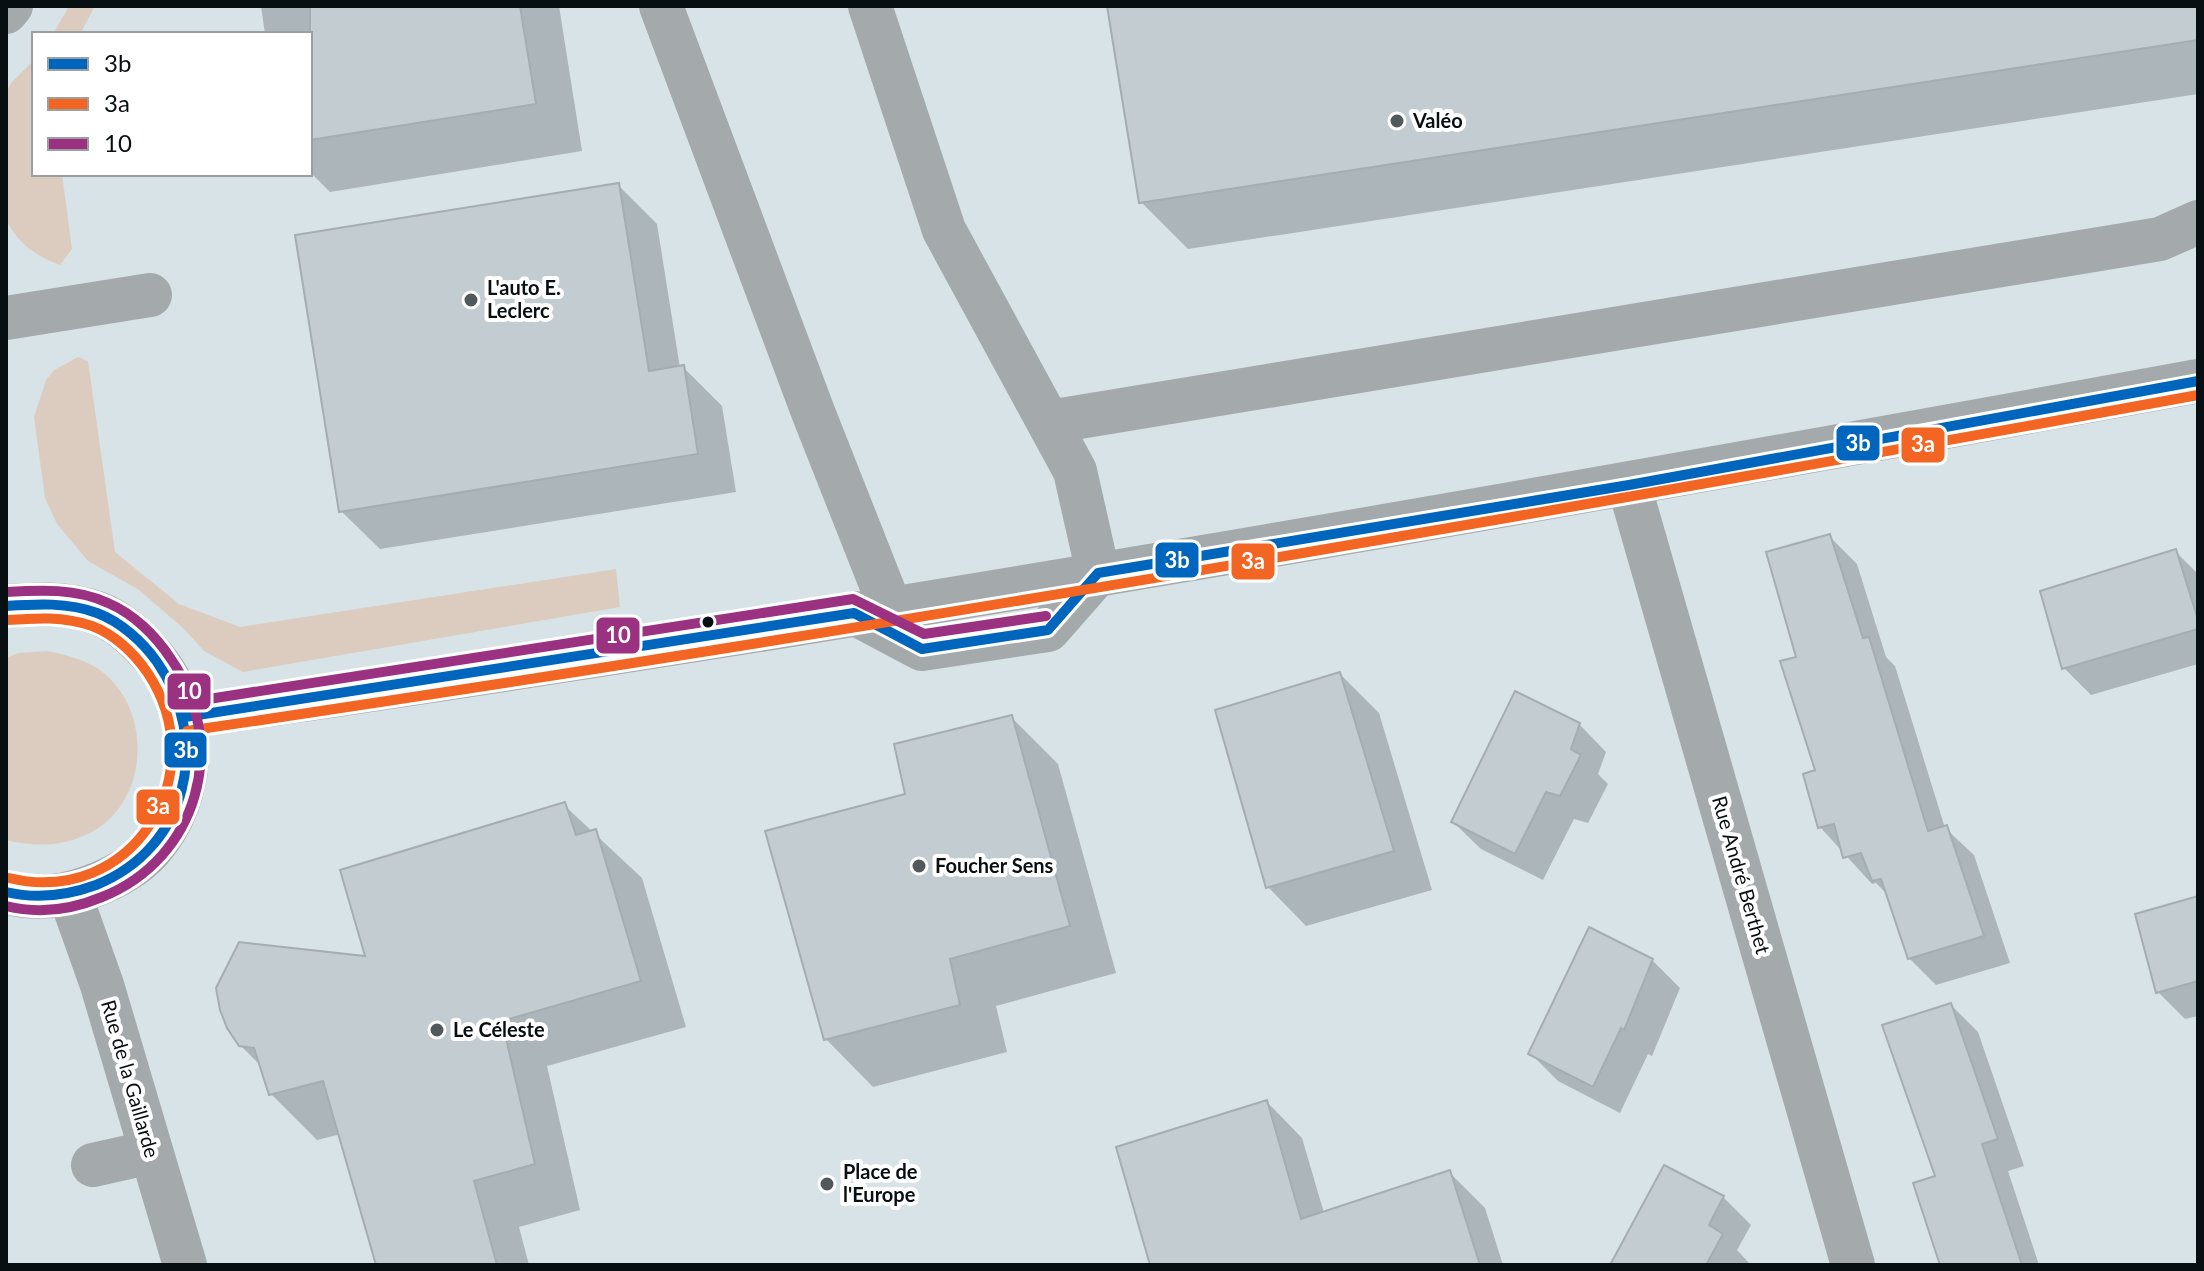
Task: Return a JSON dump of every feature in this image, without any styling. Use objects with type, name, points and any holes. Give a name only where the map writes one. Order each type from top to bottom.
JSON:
[{"type":"street","points":[[6,12],[11,6]]},
{"type":"street","points":[[661,6],[813,412],[872,610],[922,649],[1048,630],[1098,573],[1629,485],[2198,381]]},
{"type":"street","points":[[870,6],[944,230],[1075,471],[1098,573]]},
{"type":"street","points":[[1049,422],[2160,239],[2198,222]]},
{"type":"street","points":[[6,318],[150,295]]},
{"type":"street","name":"Rue André Berthet","points":[[1629,485],[1853,1265]]},
{"type":"street","points":[[6,606],[52,603],[98,613],[138,638],[168,674],[185,717],[188,764],[176,809],[151,849],[114,878],[70,895],[22,897],[6,892]]},
{"type":"street","points":[[185,717],[872,610]]},
{"type":"street","name":"Rue de la Gaillarde","points":[[70,895],[102,985],[185,1265]]},
{"type":"street","points":[[93,1165],[151,1152]]},
{"type":"shaded area","points":[[69,6],[95,6],[81,32],[54,32]]},
{"type":"shaded area","points":[[32,62],[32,176],[62,176],[72,249],[60,265],[28,248],[6,220],[6,93],[11,83]]},
{"type":"shaded area","points":[[78,357],[88,361],[115,552],[179,604],[240,627],[616,569],[620,607],[243,672],[204,651],[139,590],[88,561],[57,524],[45,498],[34,417],[46,380],[54,370]]},
{"type":"shaded area","points":[[48,651],[92,665],[121,691],[137,734],[137,758],[133,780],[124,801],[109,819],[90,833],[69,841],[28,844],[6,840],[6,658],[18,653]]},
{"type":"building","points":[[310,6],[520,6],[536,104],[312,140]]},
{"type":"building","name":"Valéo","points":[[1107,6],[2198,6],[2198,40],[1139,203]]},
{"type":"building","name":"L'auto E. Leclerc","points":[[619,183],[649,371],[684,365],[698,454],[339,512],[295,235]]},
{"type":"building","points":[[1830,534],[1863,638],[1869,637],[1928,831],[1947,825],[1984,936],[1908,959],[1881,879],[1872,881],[1861,853],[1843,858],[1834,824],[1818,828],[1803,774],[1815,770],[1780,661],[1796,657],[1766,552]]},
{"type":"building","points":[[2176,549],[2198,629],[2062,669],[2040,591]]},
{"type":"building","points":[[1340,672],[1394,851],[1266,888],[1215,710]]},
{"type":"building","points":[[1515,691],[1580,723],[1571,749],[1581,755],[1560,796],[1546,792],[1515,854],[1451,822]]},
{"type":"building","points":[[1012,715],[1070,926],[950,959],[960,1005],[824,1040],[765,831],[905,794],[894,744]]},
{"type":"building","name":"Le Céleste","points":[[565,802],[576,835],[596,829],[641,981],[502,1021],[535,1164],[474,1181],[497,1265],[376,1265],[323,1081],[269,1095],[254,1048],[239,1046],[227,1028],[216,988],[239,942],[365,956],[340,870]]},
{"type":"building","points":[[2198,896],[2198,981],[2156,993],[2135,914]]},
{"type":"building","points":[[1589,927],[1653,959],[1624,1030],[1621,1028],[1593,1087],[1528,1054]]},
{"type":"building","points":[[1951,1003],[1998,1139],[1982,1144],[2022,1265],[1940,1265],[1913,1183],[1935,1176],[1882,1025]]},
{"type":"building","points":[[1267,1100],[1301,1219],[1450,1170],[1480,1265],[1150,1265],[1116,1147]]},
{"type":"building","points":[[1664,1165],[1724,1196],[1709,1225],[1723,1234],[1706,1265],[1610,1265]]},
{"type":"transit line","name":"3b","points":[[185,717],[854,613],[922,649],[1048,630],[1098,573],[1629,485],[2198,381]]},
{"type":"transit line","name":"3a","points":[[187,731],[691,654],[1194,572],[2198,395]]},
{"type":"transit line","name":"10","points":[[6,592],[71,592],[96,598],[127,613],[144,626],[171,659],[189,692],[199,727],[200,762],[195,796],[182,827],[162,856],[135,879],[102,897],[66,908],[30,910],[6,906]]},
{"type":"transit line","name":"10","points":[[183,703],[853,599],[924,634],[1046,616]]},
{"type":"transit line","name":"3b","points":[[6,606],[40,604],[86,609],[131,633],[157,662],[174,693],[184,725],[186,758],[182,790],[170,819],[152,846],[127,868],[96,885],[74,892],[40,896],[6,892]]},
{"type":"transit line","name":"3a","points":[[7,620],[60,619],[92,626],[116,639],[147,672],[166,711],[172,751],[166,790],[150,824],[125,853],[92,873],[53,882],[9,878]]},
{"type":"place","name":"Valéo","points":[[1397,121]]},
{"type":"place","name":"L'auto E. Leclerc","points":[[471,300]]},
{"type":"place","name":"Foucher Sens","points":[[919,866]]},
{"type":"place","name":"Le Céleste","points":[[437,1030]]},
{"type":"place","name":"Place de l'Europe","points":[[827,1184]]}]
